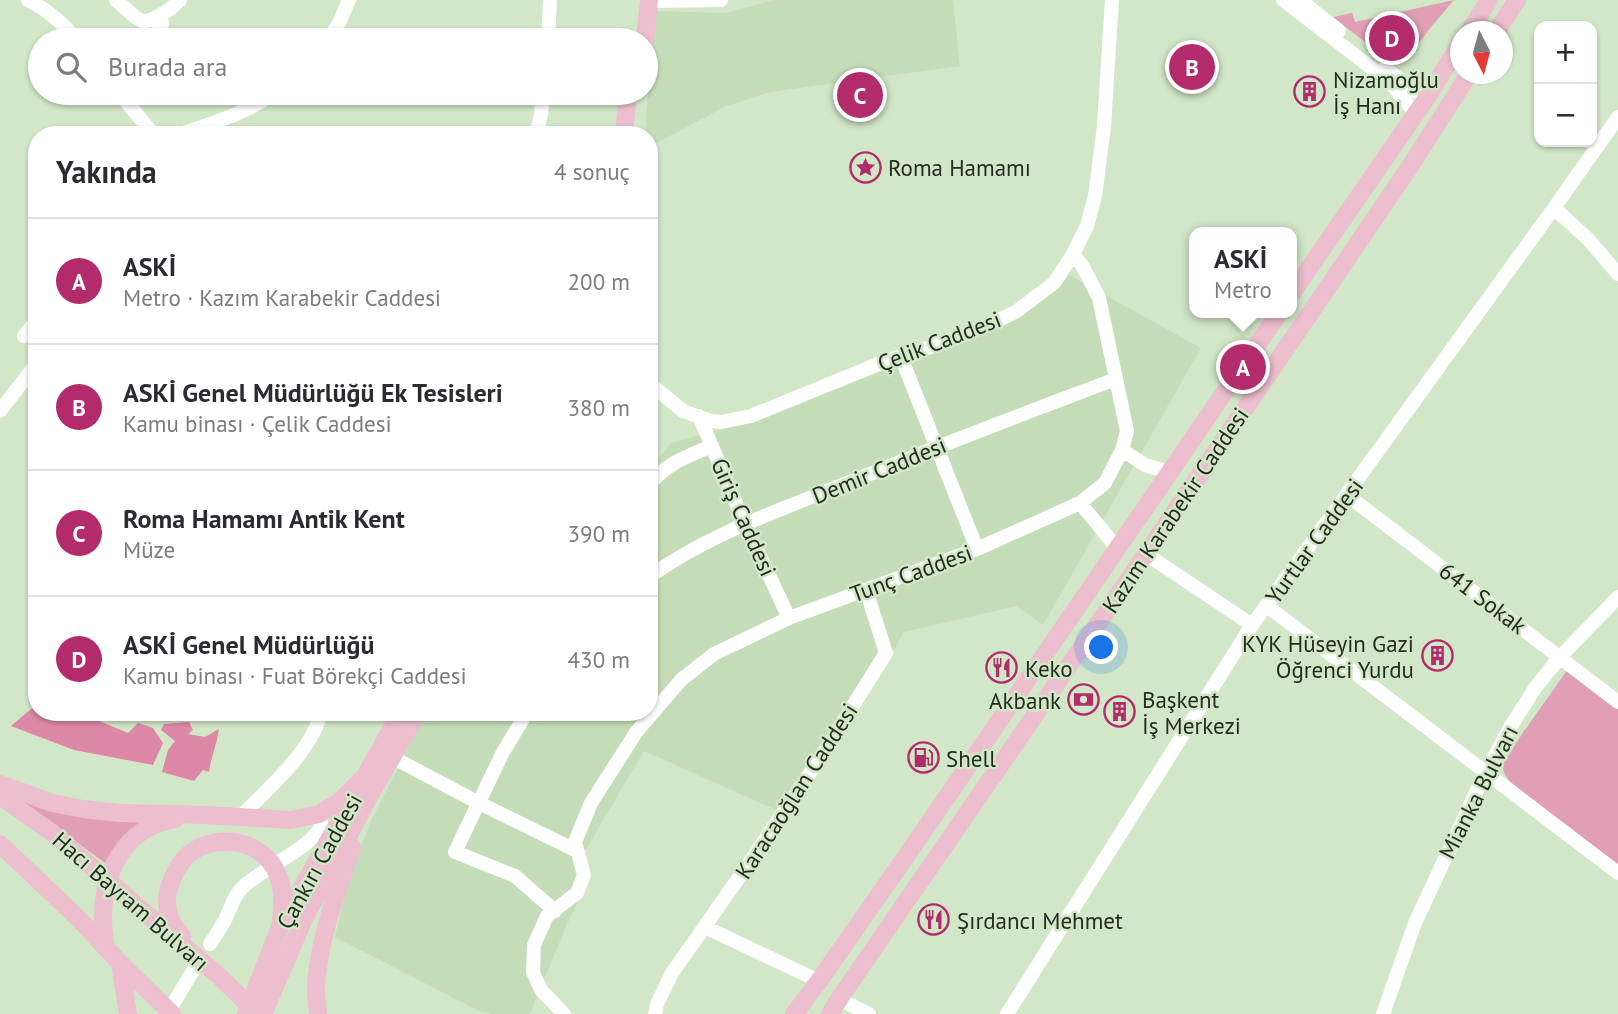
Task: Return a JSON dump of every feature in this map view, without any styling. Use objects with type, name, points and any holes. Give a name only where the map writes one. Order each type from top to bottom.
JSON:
[{"type":"main road","points":[[637,28],[644,0]]},
{"type":"main road","points":[[644,0],[645,28]]},
{"type":"main road","points":[[1476,21],[1489,0]]},
{"type":"main road","points":[[1503,21],[1517,0]]},
{"type":"main road","points":[[1297,286],[1450,61]]},
{"type":"main road","name":"Kazım Karabekir Caddesi","points":[[834,1006],[1146,554],[1409,168],[1463,84]]},
{"type":"main road","points":[[625,126],[627,105]]},
{"type":"main road","points":[[637,126],[639,105]]},
{"type":"main road","name":"Kazım Karabekir Caddesi","points":[[795,1011],[819,981],[1276,318]]},
{"type":"main road","name":"Çankırı Caddesi","points":[[256,1014],[280,927],[396,721]]},
{"type":"main road","name":"Çankırı Caddesi","points":[[256,1014],[369,797],[413,721]]},
{"type":"main road","points":[[0,784],[52,803],[83,809],[291,820],[319,814],[339,802],[366,775]]},
{"type":"main road","name":"Hacı Bayram Bulvarı","points":[[0,796],[51,832],[141,908],[220,977],[256,1014]]},
{"type":"main road","points":[[318,1014],[316,988],[320,951],[369,797]]},
{"type":"main road","points":[[106,949],[102,911],[111,869],[120,853],[131,839],[150,827],[165,821],[206,815]]},
{"type":"main road","points":[[220,977],[173,925],[168,913],[166,900],[175,872],[193,851],[221,842],[247,844],[258,849],[277,872],[283,906],[280,927]]},
{"type":"main road","name":"Hacı Bayram Bulvarı","points":[[0,844],[79,919],[164,1013]]},
{"type":"main road","points":[[120,963],[128,1014]]},
{"type":"street","points":[[28,0],[41,6],[67,28]]},
{"type":"street","points":[[116,0],[144,22],[160,15],[180,0]]},
{"type":"street","points":[[336,28],[349,0]]},
{"type":"street","points":[[549,28],[550,0]]},
{"type":"street","points":[[644,0],[721,0]]},
{"type":"street","name":"Çelik Caddesi","points":[[699,416],[721,422],[751,416],[990,324],[1017,311],[1054,284],[1087,226],[1096,196],[1104,126],[1112,0]]},
{"type":"street","points":[[1283,0],[1390,82],[1416,114]]},
{"type":"street","points":[[1300,0],[1426,99]]},
{"type":"street","points":[[160,15],[161,28]]},
{"type":"street","points":[[129,105],[146,126]]},
{"type":"street","points":[[204,126],[256,105]]},
{"type":"street","points":[[538,126],[542,105]]},
{"type":"street","name":"Yurtlar Caddesi","points":[[1007,1014],[1252,625],[1618,117]]},
{"type":"street","points":[[1554,208],[1589,240],[1618,274]]},
{"type":"street","name":"Tunç Caddesi","points":[[658,707],[682,679],[714,654],[789,618],[977,549],[1080,503],[1105,483],[1122,450],[1127,431],[1099,298],[1073,254]]},
{"type":"street","points":[[24,336],[28,331]]},
{"type":"street","points":[[901,357],[977,549]]},
{"type":"street","points":[[0,411],[28,375]]},
{"type":"street","name":"Demir Caddesi","points":[[658,571],[680,556],[745,524],[936,447],[1116,379]]},
{"type":"street","points":[[658,390],[683,411],[699,416]]},
{"type":"street","name":"Giriş Caddesi","points":[[699,416],[789,618]]},
{"type":"street","points":[[658,474],[712,446]]},
{"type":"street","points":[[1122,450],[1145,465],[1169,472]]},
{"type":"street","name":"641 Sokak","points":[[1347,495],[1618,702]]},
{"type":"street","points":[[1080,503],[1117,548]]},
{"type":"street","points":[[1146,554],[1252,625]]},
{"type":"street","name":"Karacaoğlan Caddesi","points":[[654,1014],[672,974],[816,764],[886,653],[866,590]]},
{"type":"street","name":"Mianka Bulvarı","points":[[1383,1014],[1415,923],[1485,773],[1511,726],[1535,688],[1560,657],[1618,597]]},
{"type":"street","points":[[1267,606],[1618,873]]},
{"type":"street","points":[[240,817],[291,765],[312,736],[318,721]]},
{"type":"street","points":[[522,721],[502,754],[456,852],[515,876],[555,911]]},
{"type":"street","name":"Tunç Caddesi","points":[[564,1014],[541,990],[533,972],[534,945],[547,916],[577,893],[584,875],[575,842],[591,803],[646,721]]},
{"type":"street","points":[[393,757],[577,851]]},
{"type":"street","points":[[210,944],[240,890],[257,874],[317,834],[322,826],[319,814]]},
{"type":"street","points":[[705,927],[819,981]]},
{"type":"street","points":[[164,1013],[184,988],[193,971]]},
{"type":"street","points":[[834,1006],[870,1014]]},
{"type":"shaded area","points":[[774,0],[953,0],[960,66],[770,92],[724,107],[658,142],[658,126],[646,126],[647,105],[658,105],[658,28],[653,28],[654,11],[726,13]]},
{"type":"shaded area","points":[[1454,0],[1410,55],[1403,50],[1398,57],[1389,50],[1384,57],[1333,17],[1352,13],[1355,22]]},
{"type":"shaded area","points":[[1069,275],[1201,348],[1043,625],[1016,606],[904,632],[831,754],[790,816],[644,751],[585,851],[588,868],[586,885],[530,1014],[491,1014],[479,1011],[335,937],[350,874],[371,821],[421,721],[658,721],[658,459],[671,443],[765,418],[1006,322],[1059,288]]},
{"type":"shaded area","points":[[1568,669],[1618,709],[1618,865],[1513,784],[1503,770],[1503,764],[1522,734]]},
{"type":"shaded area","points":[[28,712],[28,721],[99,721],[128,733],[138,723],[153,728],[163,743],[153,765],[74,750],[11,726]]},
{"type":"shaded area","points":[[189,722],[193,730],[188,734],[205,737],[219,729],[209,772],[203,770],[194,781],[162,772],[168,750],[175,741],[161,730],[164,724]]},
{"type":"shaded area","points":[[13,795],[144,820],[122,840],[105,863]]},
{"type":"place","name":"ASKİ Genel Müdürlüğü","points":[[1392,38]]},
{"type":"place","name":"ASKİ Genel Müdürlüğü Ek Tesisleri","points":[[1192,67]]},
{"type":"place","name":"Nizamoğlu İş Hanı","points":[[1310,92]]},
{"type":"place","name":"Roma Hamamı Antik Kent","points":[[860,95]]},
{"type":"place","name":"Roma Hamamı","points":[[865,167]]},
{"type":"place","name":"ASKİ","points":[[1243,367]]},
{"type":"place","name":"KYK Hüseyin Gazi Öğrenci Yurdu","points":[[1437,656]]},
{"type":"place","name":"Keko","points":[[1002,668]]},
{"type":"place","name":"Akbank","points":[[1084,700]]},
{"type":"place","name":"Başkent İş Merkezi","points":[[1119,712]]},
{"type":"place","name":"Shell","points":[[923,758]]},
{"type":"place","name":"Şırdancı Mehmet","points":[[934,920]]}]
